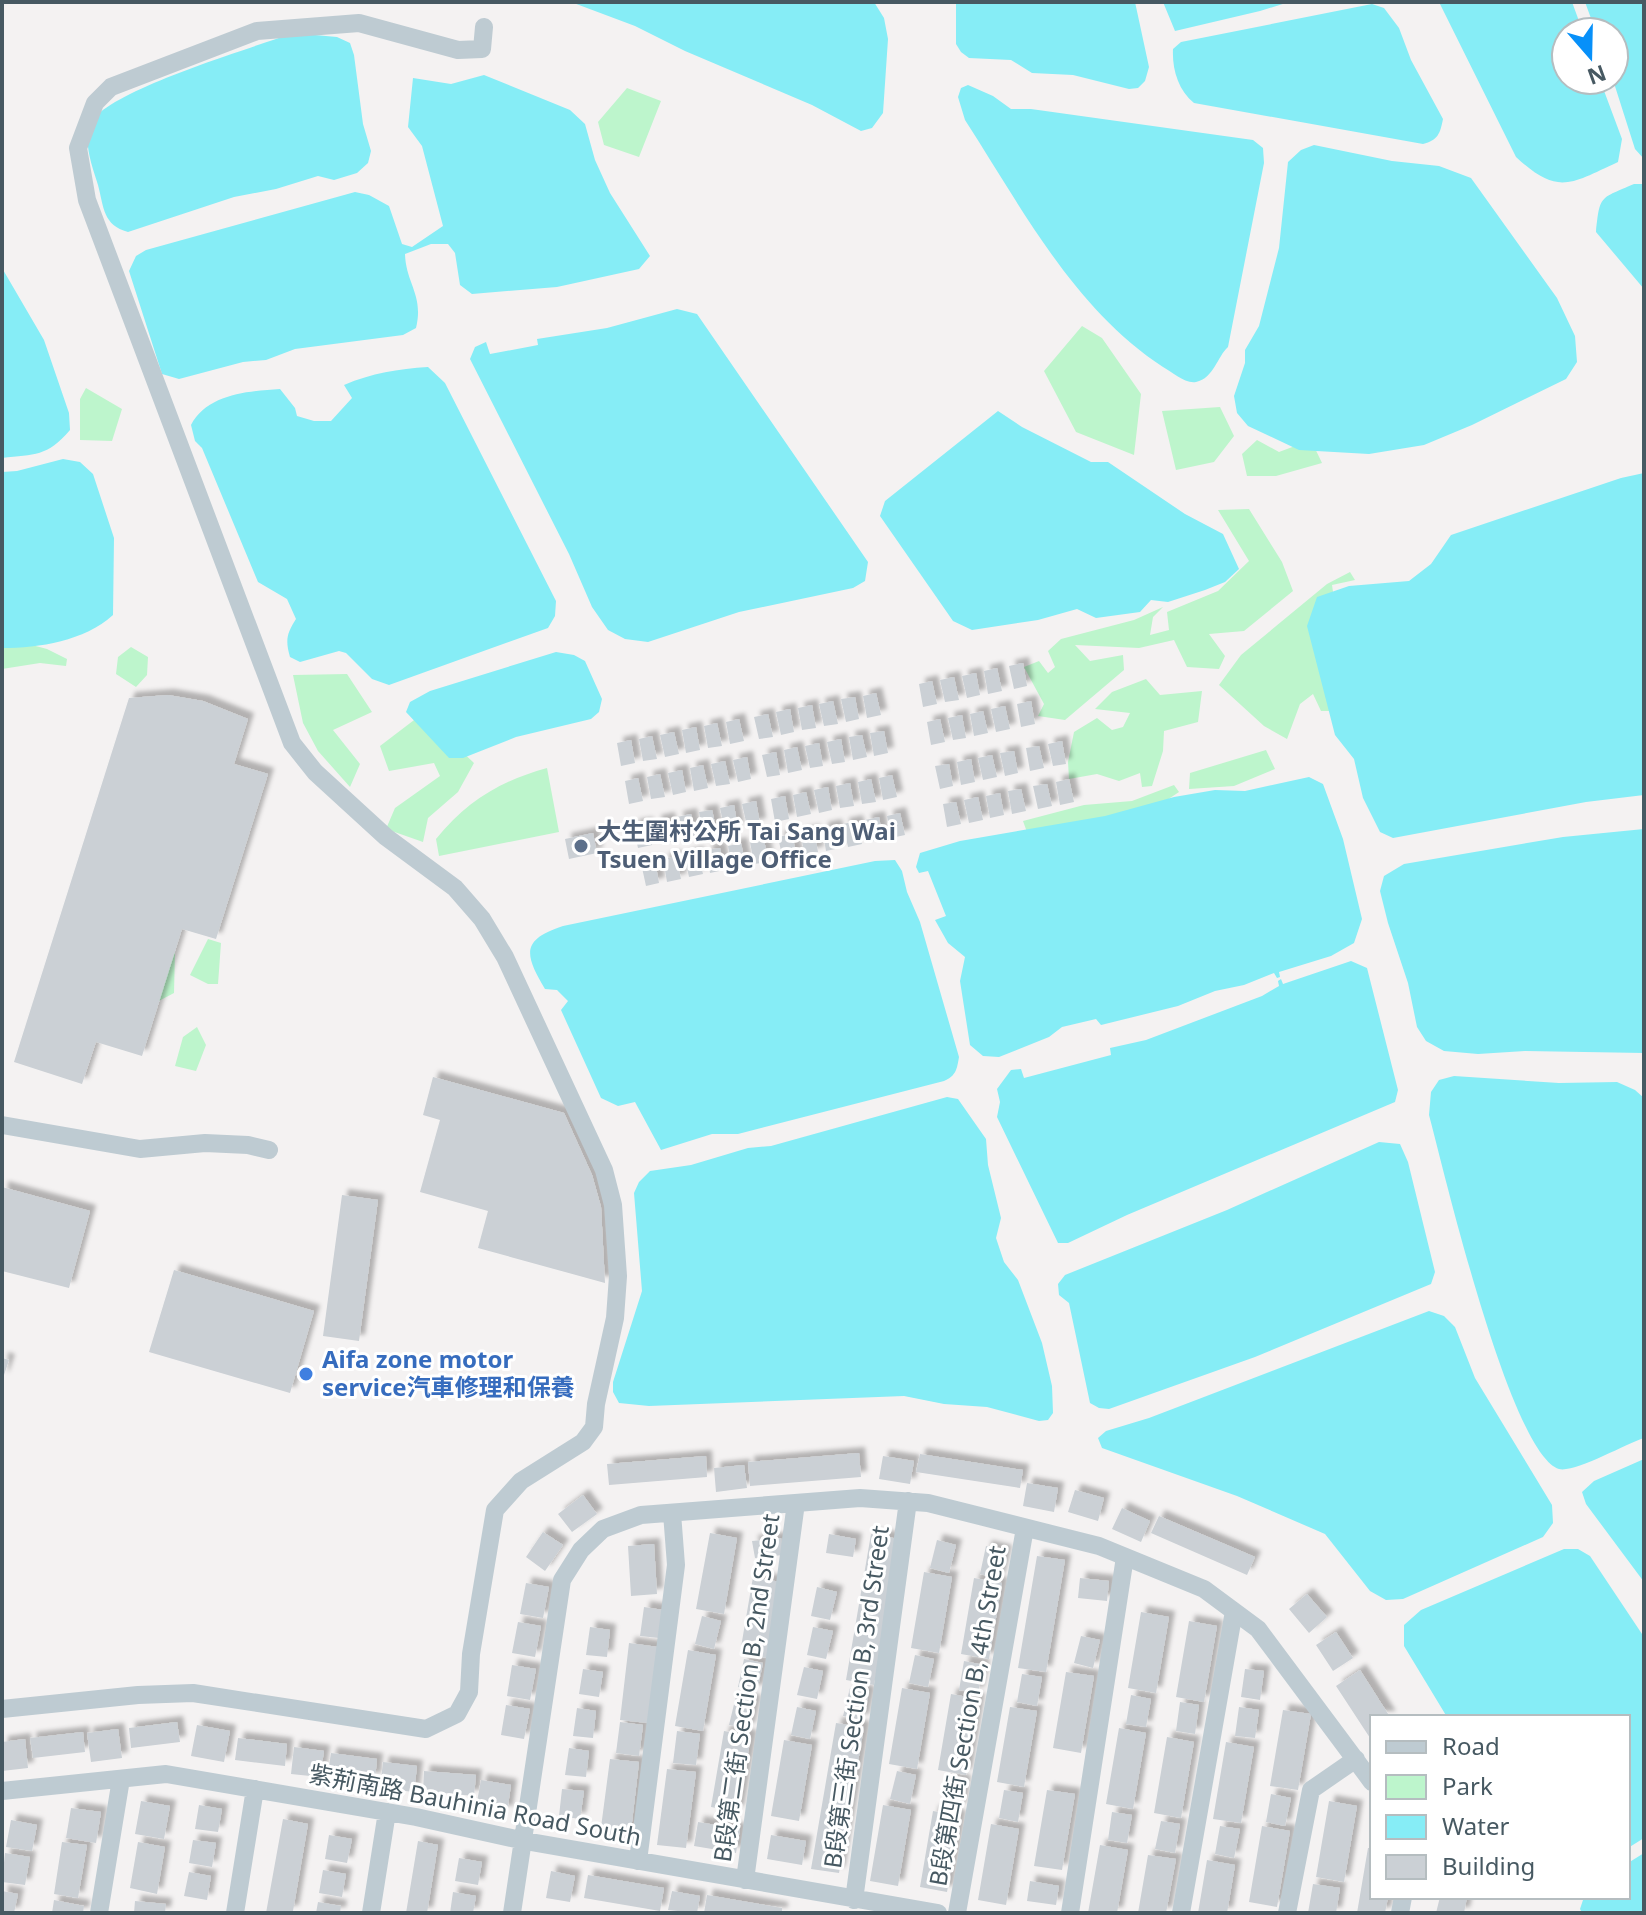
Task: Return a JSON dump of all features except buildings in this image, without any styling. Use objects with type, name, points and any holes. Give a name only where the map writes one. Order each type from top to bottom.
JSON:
[{"type":"street","points":[[2,1709],[138,1695],[193,1693],[426,1729],[441,1724],[457,1714],[469,1692],[471,1654],[495,1510],[521,1481],[583,1442],[594,1427],[615,1318],[618,1276],[613,1205],[604,1170],[505,957],[482,919],[455,888],[386,837],[315,772],[292,743],[87,200],[78,148],[95,103],[111,87],[257,31],[359,23],[458,50],[482,49],[484,27]]},
{"type":"street","points":[[2,1125],[140,1149],[205,1143],[248,1145],[269,1150]]},
{"type":"street","points":[[512,1913],[562,1580],[581,1550],[603,1529],[641,1515],[860,1498],[908,1501],[928,1503],[1099,1546],[1204,1589],[1258,1629],[1370,1779]]},
{"type":"street","name":"B段第三街 Section B, 3rd Street","points":[[854,1900],[908,1501]]},
{"type":"street","name":"B段第二街 Section B, 2nd Street","points":[[745,1880],[796,1503]]},
{"type":"street","points":[[638,1861],[676,1565],[672,1513]]},
{"type":"street","name":"B段第四街 Section B, 4th Street","points":[[957,1913],[1025,1528]]},
{"type":"street","points":[[1070,1913],[1125,1557]]},
{"type":"street","points":[[1181,1913],[1234,1611]]},
{"type":"street","points":[[1287,1913],[1311,1790],[1356,1759]]},
{"type":"street","name":"紫荊南路 Bauhinia Road South","points":[[2,1791],[166,1774],[938,1913]]},
{"type":"street","points":[[99,1913],[121,1779]]},
{"type":"street","points":[[235,1913],[255,1789]]},
{"type":"street","points":[[371,1913],[387,1812]]},
{"type":"green space","points":[[627,88],[661,101],[639,157],[604,145],[598,122]]},
{"type":"green space","points":[[1082,326],[1102,338],[1141,394],[1134,455],[1076,432],[1044,371]]},
{"type":"green space","points":[[86,388],[122,409],[112,441],[80,440],[80,399]]},
{"type":"green space","points":[[1220,407],[1234,436],[1214,462],[1176,470],[1162,411]]},
{"type":"green space","points":[[1257,440],[1279,452],[1311,440],[1322,463],[1276,476],[1247,476],[1242,454]]},
{"type":"green space","points":[[1249,509],[1282,562],[1293,591],[1244,631],[1209,634],[1225,656],[1219,669],[1187,667],[1174,640],[1139,648],[1075,645],[1090,661],[1123,655],[1124,670],[1065,720],[1038,716],[1044,704],[1024,667],[1039,661],[1048,673],[1055,667],[1048,651],[1061,639],[1134,620],[1163,607],[1153,617],[1150,635],[1169,630],[1167,612],[1218,591],[1249,561],[1218,510]]},
{"type":"green space","points":[[1350,572],[1355,580],[1332,585],[1337,711],[1321,711],[1313,694],[1300,704],[1287,739],[1264,726],[1219,685],[1241,655],[1327,584]]},
{"type":"green space","points":[[2,637],[47,649],[67,659],[66,666],[40,663],[2,669]]},
{"type":"green space","points":[[131,647],[148,657],[147,675],[136,687],[116,674],[118,657]]},
{"type":"green space","points":[[347,674],[372,712],[333,730],[360,764],[350,787],[318,751],[303,723],[293,675]]},
{"type":"green space","points":[[1146,679],[1160,695],[1202,691],[1198,722],[1164,731],[1163,751],[1152,786],[1142,787],[1140,773],[1119,781],[1097,774],[1069,779],[1068,762],[1074,732],[1097,718],[1112,730],[1123,727],[1130,713],[1095,709],[1112,692]]},
{"type":"green space","points":[[422,714],[474,763],[458,792],[428,818],[423,842],[386,829],[395,808],[440,776],[434,763],[389,771],[380,746]]},
{"type":"green space","points":[[1266,750],[1275,769],[1234,786],[1189,789],[1190,773]]},
{"type":"green space","points":[[547,768],[559,832],[439,856],[436,839],[472,803],[514,779]]},
{"type":"green space","points":[[1174,785],[1179,792],[1155,808],[1028,835],[1023,821],[1084,805],[1132,801]]},
{"type":"green space","points":[[208,939],[221,943],[218,984],[208,984],[190,975]]},
{"type":"green space","points":[[175,952],[174,993],[153,1004]]},
{"type":"green space","points":[[197,1027],[206,1045],[196,1071],[175,1066],[183,1037]]},
{"type":"water","points":[[571,2],[874,2],[884,18],[888,39],[883,113],[872,128],[861,131],[812,105],[685,51],[635,26]]},
{"type":"water","points":[[956,2],[1135,2],[1149,67],[1145,81],[1138,88],[1129,89],[1073,75],[1032,73],[1011,60],[969,58],[956,44]]},
{"type":"water","points":[[1163,2],[1289,2],[1175,31]]},
{"type":"water","points":[[1439,2],[1572,2],[1577,16],[1550,16],[1550,96],[1606,96],[1622,139],[1618,162],[1576,180],[1554,182],[1516,157]]},
{"type":"water","points":[[1585,2],[1644,2],[1644,159],[1635,149],[1618,96],[1630,96],[1630,16],[1590,16]]},
{"type":"water","points":[[1372,4],[1384,8],[1399,28],[1411,60],[1443,119],[1438,136],[1432,141],[1423,144],[1194,103],[1177,79],[1173,49],[1181,42]]},
{"type":"water","points":[[293,33],[337,37],[350,43],[363,124],[371,151],[368,163],[357,173],[334,180],[318,176],[276,189],[234,197],[128,232],[114,225],[104,208],[88,148],[90,125],[100,112],[149,85]]},
{"type":"water","points":[[484,75],[570,110],[585,124],[595,160],[610,193],[650,256],[639,269],[557,287],[472,294],[460,285],[455,253],[448,244],[431,244],[405,254],[418,317],[416,328],[403,335],[295,349],[266,360],[243,362],[179,379],[162,374],[129,271],[136,256],[146,250],[355,192],[369,195],[389,206],[402,244],[412,247],[443,226],[422,146],[408,127],[413,78],[451,84]]},
{"type":"water","points":[[968,85],[993,96],[1011,109],[1031,109],[1253,140],[1263,148],[1264,163],[1228,347],[1207,376],[1192,382],[1163,367],[1102,316],[1076,286],[1029,221],[965,120],[958,97],[961,88]]},
{"type":"water","points":[[1314,145],[1392,161],[1439,166],[1471,178],[1557,298],[1575,336],[1577,362],[1566,379],[1424,445],[1369,454],[1299,450],[1248,426],[1237,413],[1234,396],[1245,363],[1245,350],[1259,326],[1279,248],[1288,162],[1301,150]]},
{"type":"water","points":[[1634,184],[1644,184],[1644,289],[1596,232],[1604,199]]},
{"type":"water","points":[[2,268],[44,340],[69,413],[70,430],[47,450],[2,458]]},
{"type":"water","points":[[677,309],[697,314],[868,562],[865,581],[853,588],[739,612],[648,642],[625,639],[608,630],[592,607],[569,554],[470,359],[475,347],[486,342],[490,354],[538,345],[537,339],[607,328]]},
{"type":"water","points":[[428,367],[445,383],[556,601],[555,616],[548,628],[389,685],[372,679],[346,653],[339,651],[300,662],[290,657],[288,651],[288,637],[296,619],[287,599],[258,582],[202,448],[195,441],[191,425],[207,407],[230,396],[280,389],[295,408],[297,416],[314,421],[331,421],[352,398],[344,385],[385,372]]},
{"type":"water","points":[[998,411],[1022,427],[1091,462],[1108,462],[1185,514],[1223,534],[1239,569],[1225,582],[1205,590],[1168,602],[1151,600],[1140,612],[1096,618],[1077,609],[1038,620],[972,630],[953,621],[880,516],[885,501]]},
{"type":"water","points":[[63,459],[80,462],[93,474],[114,538],[113,615],[75,637],[2,648],[2,472]]},
{"type":"water","points":[[1644,473],[1644,795],[1586,802],[1393,838],[1380,832],[1363,798],[1354,759],[1335,735],[1307,626],[1317,597],[1349,586],[1409,581],[1431,564],[1451,535]]},
{"type":"water","points":[[556,652],[574,655],[585,661],[602,699],[599,712],[591,719],[516,737],[463,758],[449,758],[406,712],[410,702],[430,691]]},
{"type":"water","points":[[1309,777],[1323,784],[1343,839],[1362,919],[1354,943],[1331,956],[1279,972],[1280,977],[1277,978],[1274,973],[1178,1006],[1101,1025],[1096,1019],[1062,1027],[1049,1037],[999,1057],[983,1056],[970,1045],[960,981],[965,957],[948,943],[935,920],[946,916],[928,871],[919,873],[916,867],[920,853],[960,841],[1105,816],[1174,797],[1215,790],[1245,791]]},
{"type":"water","points":[[1644,829],[1644,1053],[1525,1051],[1478,1054],[1444,1051],[1426,1041],[1417,1027],[1408,983],[1388,923],[1380,891],[1384,876],[1404,864],[1563,837]]},
{"type":"water","points":[[895,860],[920,922],[959,1057],[957,1069],[951,1077],[738,1134],[712,1134],[661,1150],[635,1102],[618,1106],[601,1098],[561,1010],[568,1001],[557,990],[545,989],[533,967],[530,950],[539,937],[563,926],[875,861]]},
{"type":"water","points":[[1351,961],[1367,968],[1398,1090],[1395,1102],[1068,1243],[1058,1243],[997,1117],[1000,1102],[997,1089],[1011,1070],[1021,1069],[1024,1078],[1111,1055],[1110,1048],[1146,1040],[1262,996],[1279,986],[1281,979],[1283,984]]},
{"type":"water","points":[[1454,1076],[1559,1083],[1617,1082],[1644,1098],[1644,1438],[1576,1467],[1559,1469],[1540,1451],[1520,1415],[1481,1307],[1429,1115],[1431,1092],[1439,1080]]},
{"type":"water","points":[[947,1097],[958,1099],[986,1139],[988,1165],[1001,1218],[996,1238],[1004,1262],[1018,1280],[1042,1343],[1052,1386],[1053,1413],[1048,1420],[1039,1421],[987,1407],[944,1404],[904,1396],[649,1406],[619,1403],[613,1392],[613,1382],[642,1291],[634,1193],[639,1182],[650,1171],[691,1165],[748,1148],[771,1146]]},
{"type":"water","points":[[1379,1142],[1400,1144],[1408,1162],[1435,1272],[1431,1284],[1255,1357],[1109,1409],[1090,1403],[1069,1303],[1059,1295],[1058,1284],[1065,1275],[1227,1210]]},
{"type":"water","points":[[1429,1311],[1444,1316],[1455,1327],[1475,1378],[1552,1505],[1553,1523],[1543,1537],[1403,1599],[1386,1600],[1370,1591],[1325,1534],[1237,1496],[1102,1448],[1098,1438],[1106,1431],[1149,1418]]},
{"type":"water","points":[[1644,1459],[1644,1582],[1586,1504],[1582,1492],[1594,1481]]},
{"type":"water","points":[[1564,1549],[1578,1549],[1590,1556],[1644,1637],[1644,1838],[1630,1847],[1630,1715],[1446,1715],[1404,1646],[1404,1625],[1421,1610]]},
{"type":"water","points":[[1644,1853],[1644,1913],[1582,1913],[1583,1899],[1630,1899],[1630,1862]]},
{"type":"place","name":"大生圍村公所 Tai Sang Wai Tsuen Village Office","points":[[581,846]]},
{"type":"place","name":"Aifa zone motor service汽車修理和保養","points":[[306,1374]]}]
